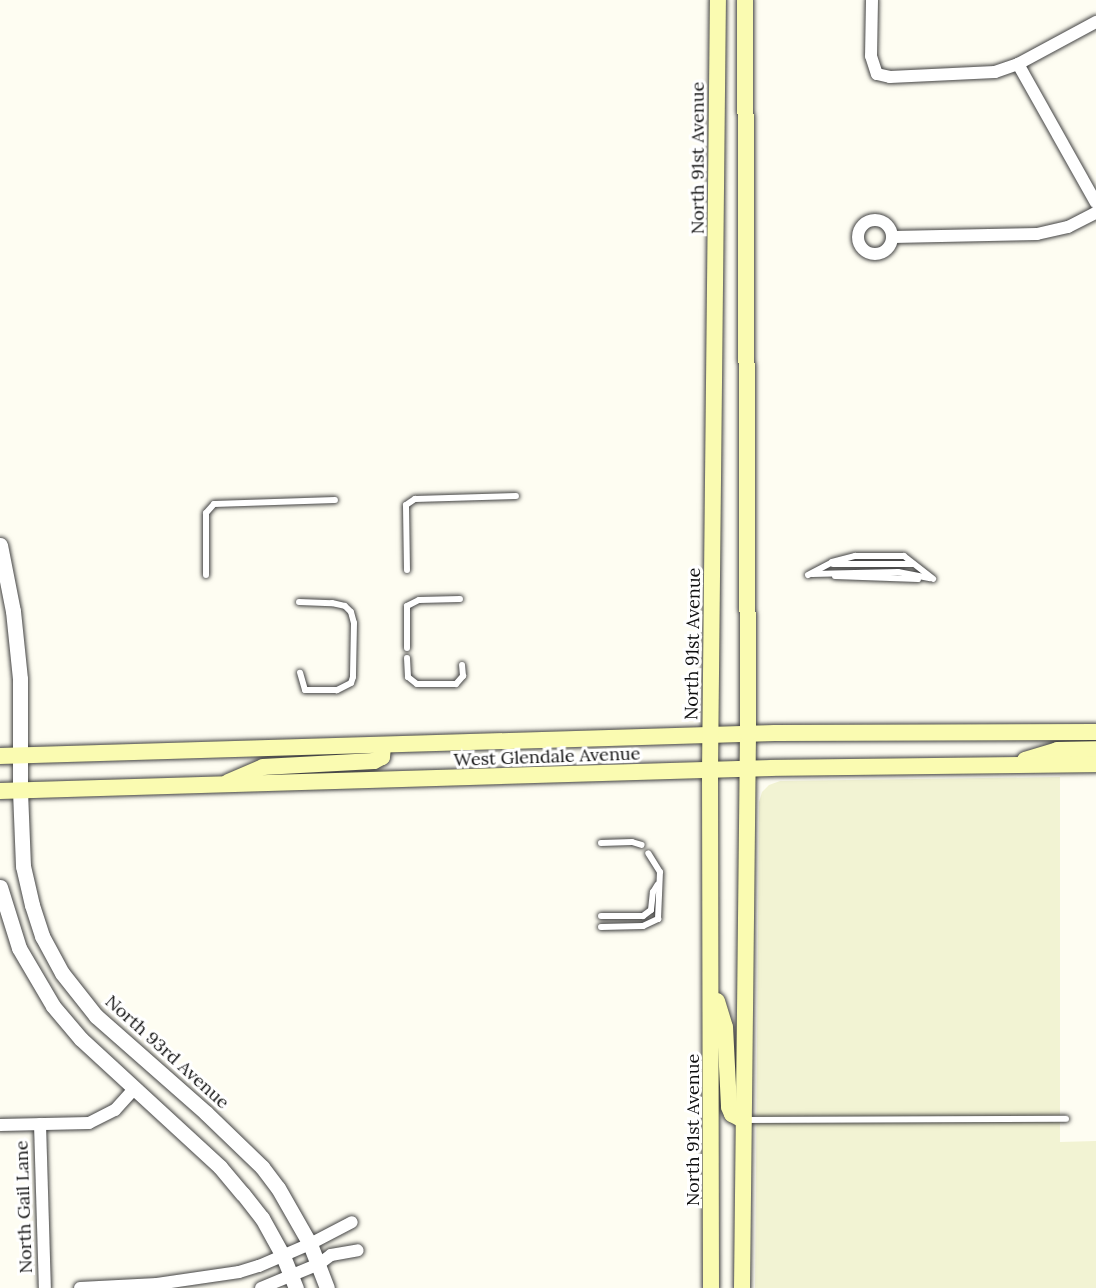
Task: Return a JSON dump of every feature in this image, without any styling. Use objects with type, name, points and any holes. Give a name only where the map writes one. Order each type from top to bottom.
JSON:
[{"type":"main road","name":"North 91st Avenue","points":[[711,1288],[710,771],[718,0]]},
{"type":"main road","points":[[742,1288],[748,769],[745,0]]},
{"type":"main road","points":[[716,356],[745,357]]},
{"type":"main road","name":"West Glendale Avenue","points":[[0,756],[748,734],[1096,732]]},
{"type":"main road","points":[[221,785],[262,767],[374,761],[382,757],[383,745]]},
{"type":"main road","points":[[1007,765],[1057,750],[1096,749]]},
{"type":"main road","name":"West Glendale Avenue","points":[[0,792],[748,769],[1096,764]]},
{"type":"main road","points":[[712,986],[725,1027],[729,1107],[732,1114],[743,1120]]},
{"type":"street","points":[[872,0],[871,56],[878,74],[890,77],[995,72],[1018,64],[1096,22]]},
{"type":"street","points":[[1018,64],[1096,203]]},
{"type":"street","points":[[892,237],[1037,234],[1068,227],[1096,213]]},
{"type":"street","name":"North 93rd Avenue","points":[[0,545],[16,637],[22,756],[20,791],[23,866],[42,936],[62,973],[109,1029],[206,1113],[262,1167],[278,1188],[310,1244],[327,1288]]},
{"type":"street","points":[[0,887],[19,948],[41,988],[81,1039],[236,1185],[262,1218],[294,1281]]},
{"type":"street","points":[[0,1125],[80,1124],[115,1110],[134,1089]]},
{"type":"street","name":"North Gail Lane","points":[[40,1124],[45,1288]]},
{"type":"street","points":[[80,1288],[145,1285],[217,1276],[258,1266],[283,1256],[352,1222]]},
{"type":"street","points":[[261,1288],[294,1281],[331,1255],[358,1250]]},
{"type":"lane","points":[[406,570],[406,505],[415,499],[516,496]]},
{"type":"lane","points":[[206,574],[206,522],[208,507],[213,504],[335,500]]},
{"type":"lane","points":[[855,556],[904,556],[933,579],[898,572],[808,574],[827,564],[855,556]]},
{"type":"lane","points":[[406,648],[407,606],[419,600],[460,599]]},
{"type":"lane","points":[[299,602],[332,603],[345,606],[351,612],[354,623],[351,683],[337,690],[305,690],[300,673]]},
{"type":"lane","points":[[407,658],[408,677],[417,684],[456,684],[463,676],[462,665]]},
{"type":"lane","points":[[601,843],[632,842],[642,845]]},
{"type":"lane","points":[[601,916],[643,916],[651,910],[653,892],[660,872],[648,853]]},
{"type":"lane","points":[[601,927],[652,924],[658,919],[660,891],[657,884]]},
{"type":"lane","points":[[743,1120],[1066,1119]]},
{"type":"green space","points":[[1060,777],[1060,1142],[1096,1141],[1096,1288],[755,1288],[759,802],[762,792],[769,785],[780,781]]}]
